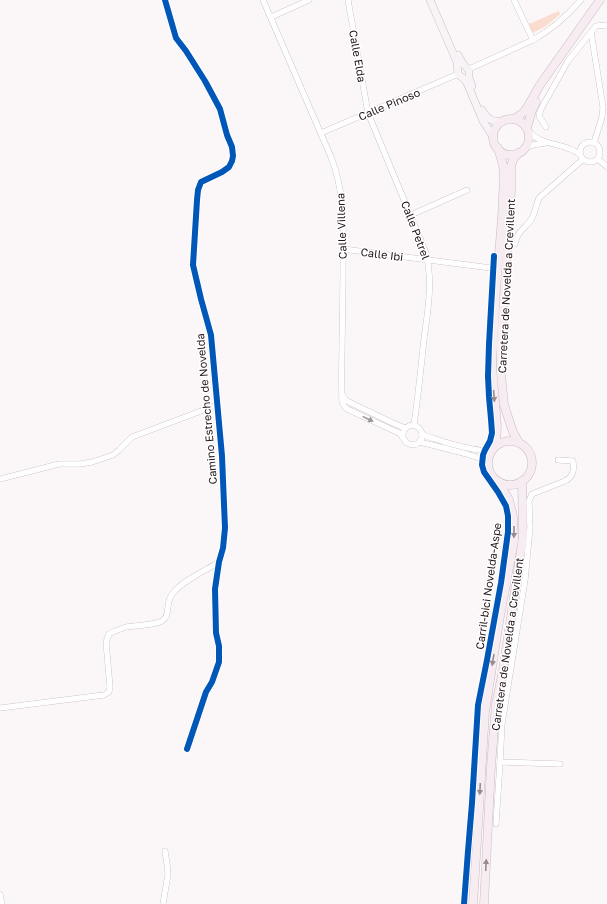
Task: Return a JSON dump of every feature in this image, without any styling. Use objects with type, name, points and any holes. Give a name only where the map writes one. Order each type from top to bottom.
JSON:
[{"type":"highway","points":[[514,119],[523,113],[540,85],[600,0]]},
{"type":"highway","points":[[528,129],[519,120],[508,119],[499,124],[496,128],[494,133],[494,142],[498,148],[509,154],[518,153],[526,148],[529,137],[528,129],[532,110],[550,72]]},
{"type":"highway","name":"Carretera de Novelda a Crevillent","points":[[493,448],[496,426],[492,365],[504,176],[503,165],[498,148]]},
{"type":"highway","name":"Carretera de Novelda a Crevillent","points":[[518,153],[511,166],[501,374],[504,405],[512,432],[519,443]]},
{"type":"highway","points":[[513,441],[519,443],[529,452],[532,463],[529,473],[517,484],[511,485],[499,482],[492,477],[488,470],[488,461],[493,448],[501,442],[513,441]]},
{"type":"highway","name":"Carretera de Novelda a Crevillent","points":[[484,904],[491,766],[496,704],[503,670],[523,537],[522,481]]},
{"type":"highway","name":"Carretera de Novelda a Crevillent","points":[[473,904],[485,712],[500,616],[514,541],[513,516],[509,500],[499,482]]},
{"type":"main road","points":[[430,0],[457,62],[470,82],[485,116],[494,121],[503,121]]},
{"type":"main road","points":[[434,0],[461,61],[466,83],[483,120],[494,138]]},
{"type":"street","name":"Camino Estrecho de Novelda","points":[[165,0],[176,38],[205,81],[220,109],[232,147],[233,156],[232,162],[222,172],[201,182],[197,200],[194,265],[210,335],[222,456],[225,528],[223,548],[214,589],[219,662],[212,682],[206,692],[187,749]]},
{"type":"street","name":"Calle Villena","points":[[263,0],[334,164],[339,183],[343,215],[342,395]]},
{"type":"street","points":[[271,17],[309,0]]},
{"type":"street","name":"Calle Elda","points":[[348,0],[368,113]]},
{"type":"street","points":[[514,0],[533,40]]},
{"type":"street","name":"Calle Pinoso","points":[[321,133],[464,72],[533,40],[556,25],[581,0]]},
{"type":"street","points":[[546,127],[539,116],[541,109],[568,60],[596,26],[607,25]]},
{"type":"street","points":[[591,32],[603,107],[602,117],[594,143]]},
{"type":"street","name":"Calle Petrel","points":[[368,113],[411,215],[428,260],[430,294],[414,425]]},
{"type":"street","points":[[528,129],[538,140],[575,150],[582,160],[588,163],[595,162],[600,156],[597,145],[587,142],[581,147],[579,154]]},
{"type":"street","points":[[526,148],[533,144],[549,143]]},
{"type":"street","points":[[569,148],[581,147]]},
{"type":"street","points":[[598,159],[607,167]]},
{"type":"street","points":[[515,244],[515,239],[517,236],[532,219],[539,198],[582,160]]},
{"type":"street","points":[[411,215],[468,190]]},
{"type":"street","name":"Calle Ibi","points":[[343,249],[492,268]]},
{"type":"street","points":[[342,395],[349,402],[406,428]]},
{"type":"street","points":[[342,395],[342,402],[345,407],[399,433],[408,444],[413,445],[419,442],[425,443],[488,461]]},
{"type":"street","points":[[0,479],[59,464],[80,464],[92,462],[113,455],[132,437],[217,405]]},
{"type":"street","points":[[403,436],[406,428],[414,425],[420,428],[422,434],[419,442]]},
{"type":"street","points":[[422,434],[467,449],[480,451],[493,448]]},
{"type":"street","points":[[496,824],[502,724],[525,580],[530,528],[529,501],[532,494],[565,481],[572,476],[574,472],[572,461],[558,460]]},
{"type":"street","points":[[0,708],[104,695],[109,692],[110,686],[106,642],[109,634],[125,628],[163,621],[166,618],[169,601],[176,589],[219,562]]},
{"type":"street","points":[[500,762],[560,764]]},
{"type":"street","points":[[163,904],[168,874],[165,851]]},
{"type":"street","points":[[0,894],[2,904]]},
{"type":"shaded area","points":[[559,11],[560,14],[547,25],[540,30],[532,32],[529,24]]},
{"type":"cycle path","points":[[165,0],[176,38],[205,81],[220,109],[232,147],[233,156],[229,167],[201,182],[197,200],[193,265],[211,335],[222,456],[225,528],[223,548],[219,562],[215,589],[216,633],[219,646],[219,662],[212,682],[206,692],[187,749]]},
{"type":"cycle path","name":"Carril-bici Novelda-Aspe","points":[[464,904],[478,705],[501,583],[508,532],[508,516],[506,506],[484,472],[482,465],[483,455],[492,433],[488,376],[494,256]]}]
